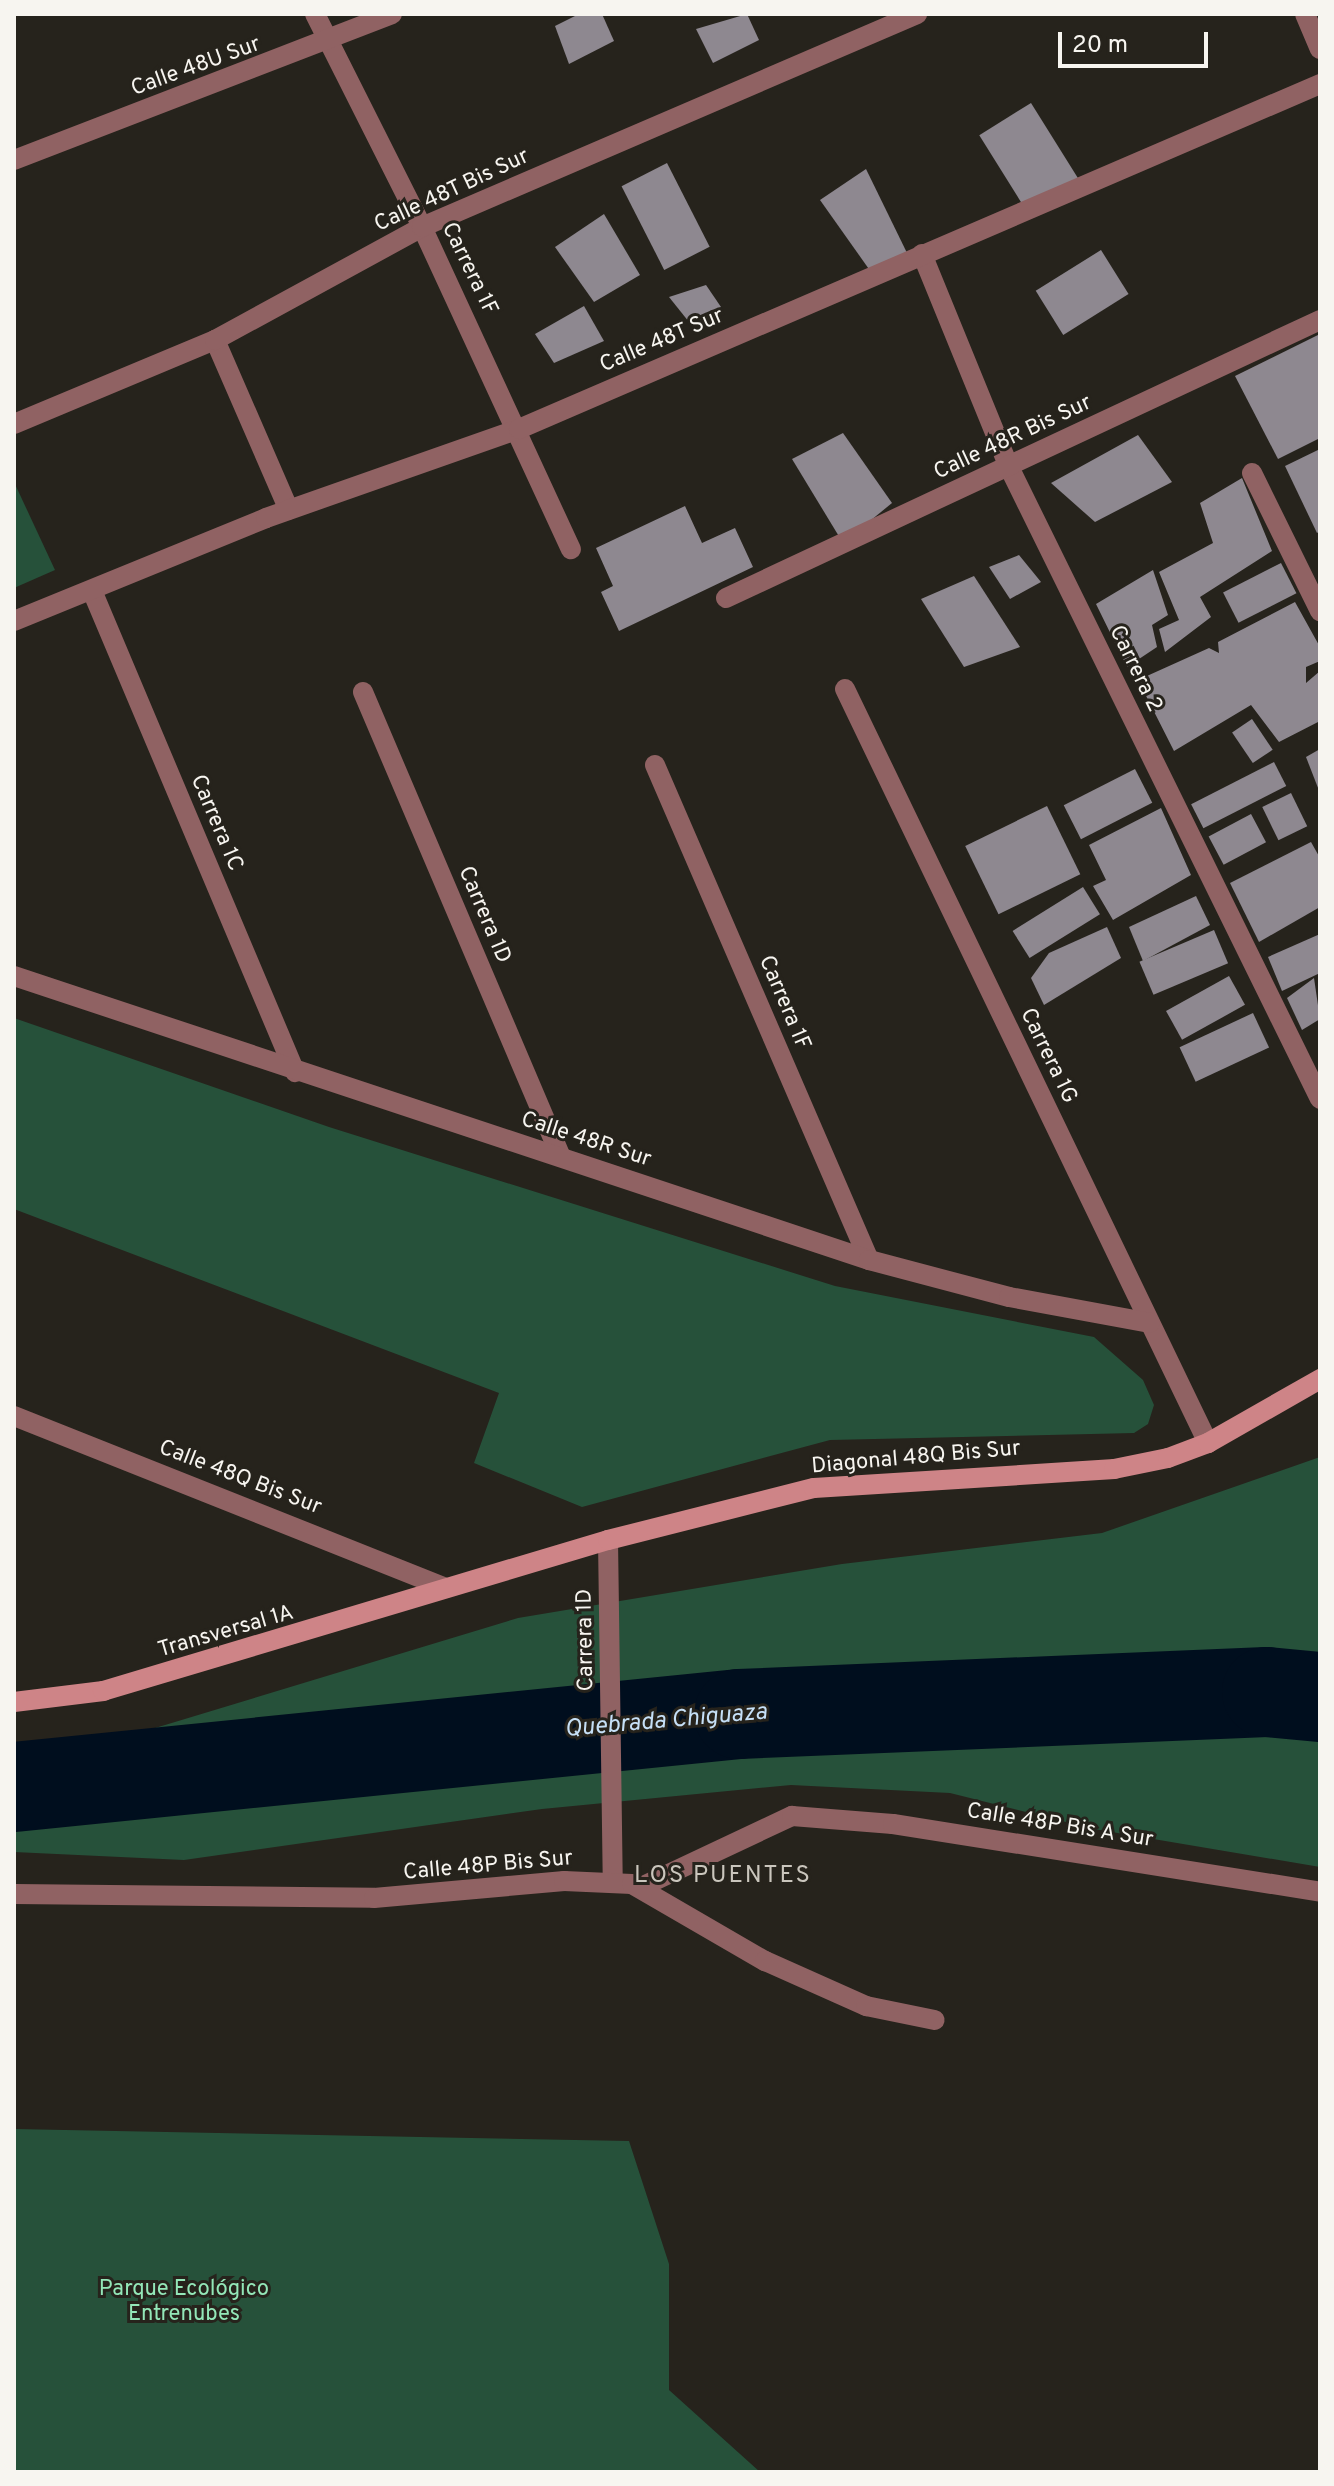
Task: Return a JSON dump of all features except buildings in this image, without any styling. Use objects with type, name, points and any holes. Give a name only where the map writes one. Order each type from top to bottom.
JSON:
[{"type":"main road","points":[[1208,1443],[1320,1379]]},
{"type":"main road","name":"Diagonal 48Q Bis Sur","points":[[446,1588],[608,1540],[814,1488],[1114,1469],[1208,1443]]},
{"type":"main road","name":"Transversal 1A","points":[[14,1702],[103,1691],[446,1588]]},
{"type":"street","name":"Carrera 1F","points":[[315,14],[519,429],[571,549]]},
{"type":"street","name":"Calle 48U Sur","points":[[14,160],[329,43],[392,14]]},
{"type":"street","name":"Calle 48T Bis Sur","points":[[14,424],[215,340],[422,227],[917,14]]},
{"type":"street","points":[[1305,14],[1320,49]]},
{"type":"street","name":"Calle 48T Sur","points":[[14,621],[93,593],[289,510],[519,429],[1320,84]]},
{"type":"street","name":"Carrera 2","points":[[922,254],[1009,467],[1320,1099]]},
{"type":"street","name":"Calle 48R Bis Sur","points":[[726,598],[1320,320]]},
{"type":"street","points":[[215,340],[289,510]]},
{"type":"street","points":[[1252,473],[1320,611]]},
{"type":"street","name":"Carrera 1C","points":[[93,593],[295,1072]]},
{"type":"street","name":"Carrera 1G","points":[[845,689],[1208,1443]]},
{"type":"street","name":"Carrera 1D","points":[[363,692],[561,1157]]},
{"type":"street","name":"Carrera 1F","points":[[655,765],[869,1260]]},
{"type":"street","name":"Calle 48R Sur","points":[[14,976],[295,1072],[869,1260],[1009,1297],[1150,1323]]},
{"type":"street","name":"Calle 48Q Bis Sur","points":[[14,1416],[446,1588]]},
{"type":"street","name":"Carrera 1D","points":[[608,1540],[613,1882]]},
{"type":"street","name":"Calle 48P Bis A Sur","points":[[641,1887],[792,1816],[893,1824],[1320,1892]]},
{"type":"street","name":"Calle 48P Bis Sur","points":[[14,1894],[374,1898],[613,1882],[641,1887],[765,1961],[866,2006],[935,2020]]},
{"type":"green space","points":[[14,482],[55,570],[14,588]]},
{"type":"green space","points":[[14,1018],[329,1127],[835,1286],[1094,1337],[1143,1380],[1154,1405],[1148,1424],[1134,1433],[830,1440],[582,1507],[474,1463],[499,1393],[14,1209]]},
{"type":"green space","points":[[1320,1457],[1320,1867],[1094,1829],[950,1793],[791,1785],[542,1809],[184,1860],[14,1852],[14,1751],[132,1735],[518,1618],[842,1564],[1102,1533]]},
{"type":"green space","name":"Parque Ecológico Entrenubes","points":[[14,2129],[629,2141],[669,2264],[669,2390],[760,2472],[14,2472]]},
{"type":"waterway","name":"Quebrada Chiguaza","points":[[14,1787],[739,1714],[1267,1692],[1320,1697]]},
{"type":"district","name":"LOS PUENTES","points":[[723,1877]]}]
